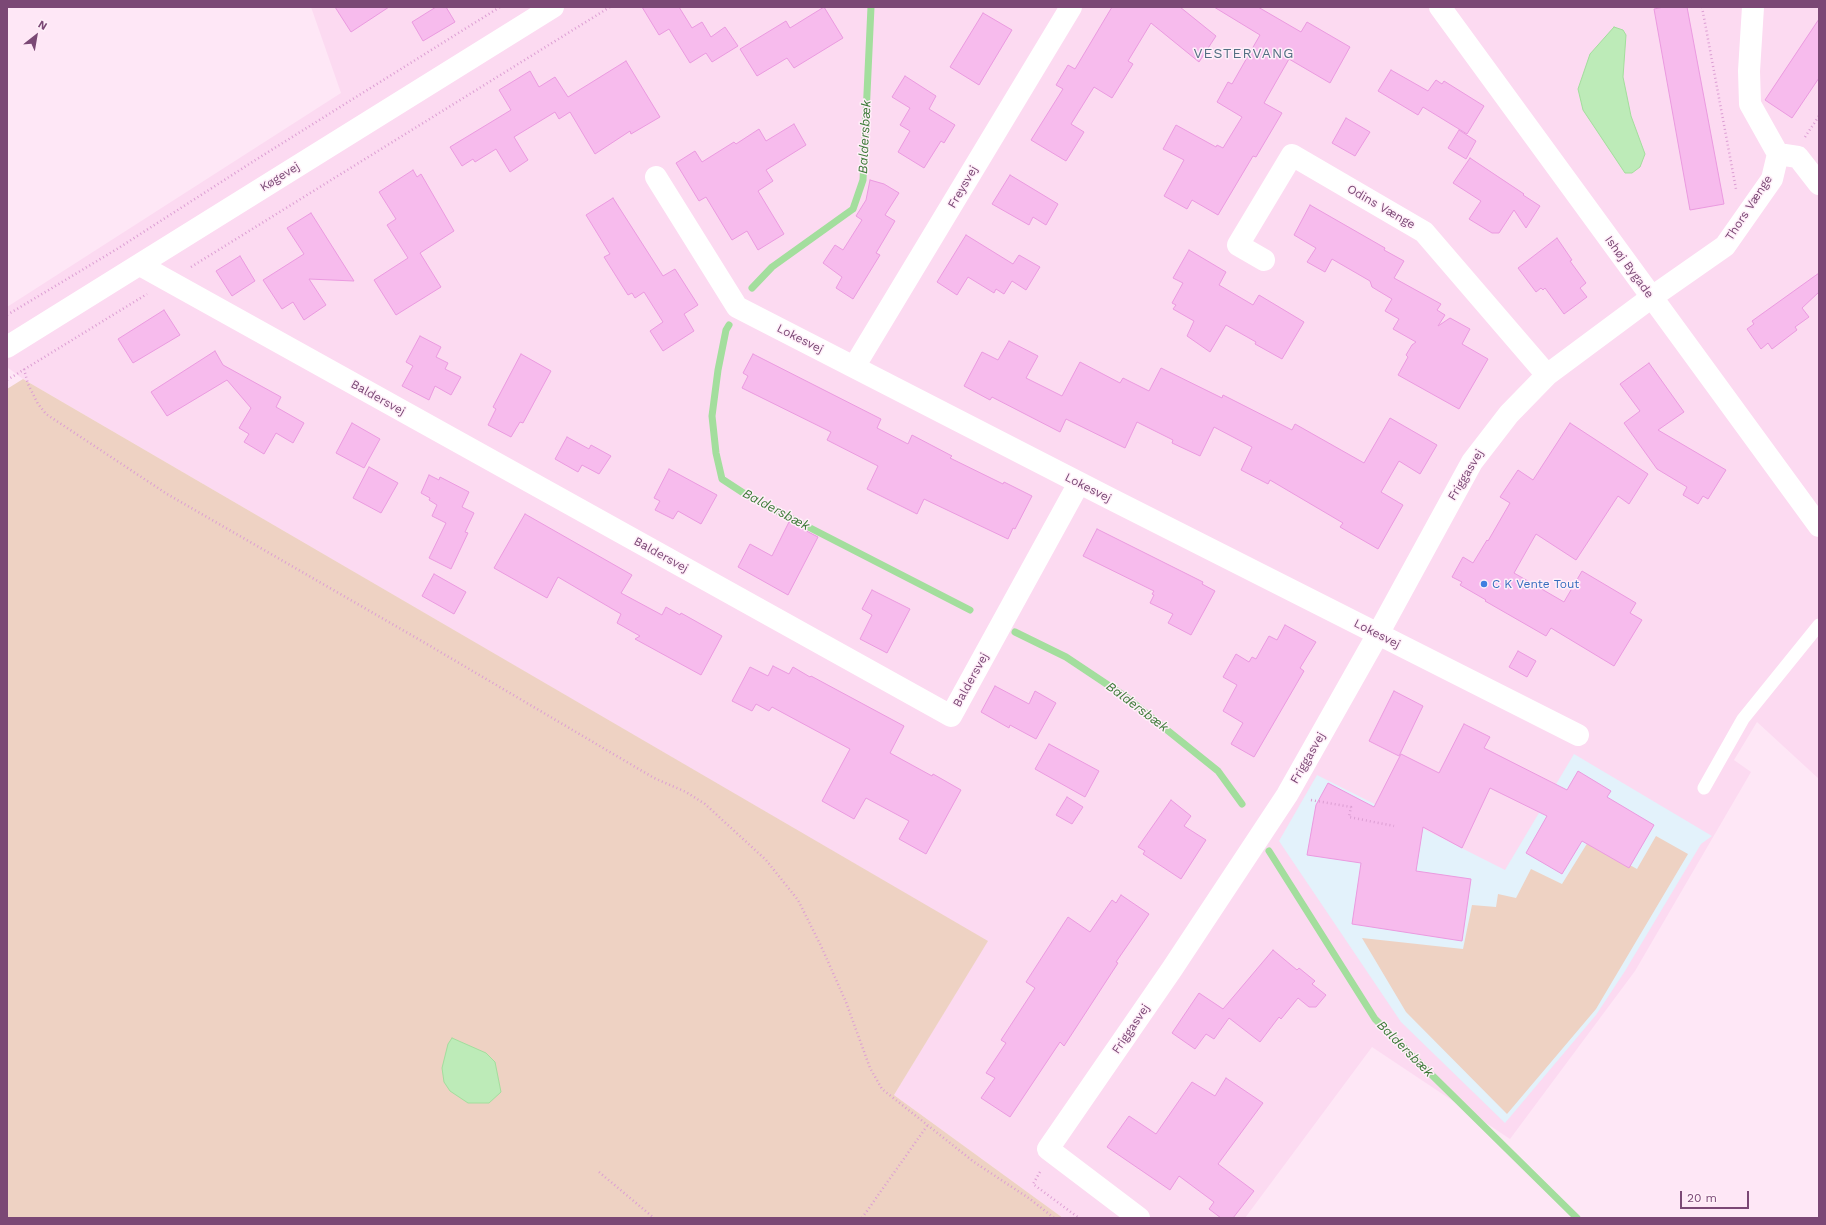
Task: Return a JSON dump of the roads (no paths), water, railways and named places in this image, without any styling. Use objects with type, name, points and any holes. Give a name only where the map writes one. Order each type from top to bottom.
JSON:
[{"type":"street","name":"Køgevej","points":[[7,347],[553,7]]},
{"type":"street","name":"Freysvej","points":[[854,367],[1071,7]]},
{"type":"street","name":"Ishøj Bygade","points":[[1440,7],[1819,526]]},
{"type":"street","points":[[1753,7],[1749,71],[1750,104],[1778,154],[1798,157],[1819,184]]},
{"type":"street","name":"Thors Vænge","points":[[1652,297],[1725,246],[1772,179],[1778,154]]},
{"type":"street","name":"Odins Vænge","points":[[1264,260],[1238,245],[1292,155],[1424,232],[1547,375]]},
{"type":"street","name":"Lokesvej","points":[[656,177],[737,307],[1079,483],[1578,735]]},
{"type":"street","name":"Baldersvej","points":[[140,265],[951,716],[1079,483]]},
{"type":"street","name":"Friggasvej","points":[[1138,1218],[1048,1149],[1172,969],[1287,795],[1378,634],[1472,462],[1509,414],[1547,375],[1652,297]]},
{"type":"lane","points":[[1704,788],[1744,719],[1819,625]]},
{"type":"waterway","name":"Baldersbæk","points":[[752,288],[772,267],[853,209],[863,180],[871,7]]},
{"type":"waterway","name":"Baldersbæk","points":[[729,325],[726,330],[718,370],[712,416],[716,453],[722,479],[748,496],[970,610]]},
{"type":"waterway","name":"Baldersbæk","points":[[1015,632],[1066,657],[1126,697],[1218,771],[1242,804]]},
{"type":"waterway","name":"Baldersbæk","points":[[1269,851],[1375,1019],[1577,1218]]},
{"type":"place","name":"C K Vente Tout","points":[[1484,584]]},
{"type":"district","name":"VESTERVANG","points":[[1244,54]]}]
